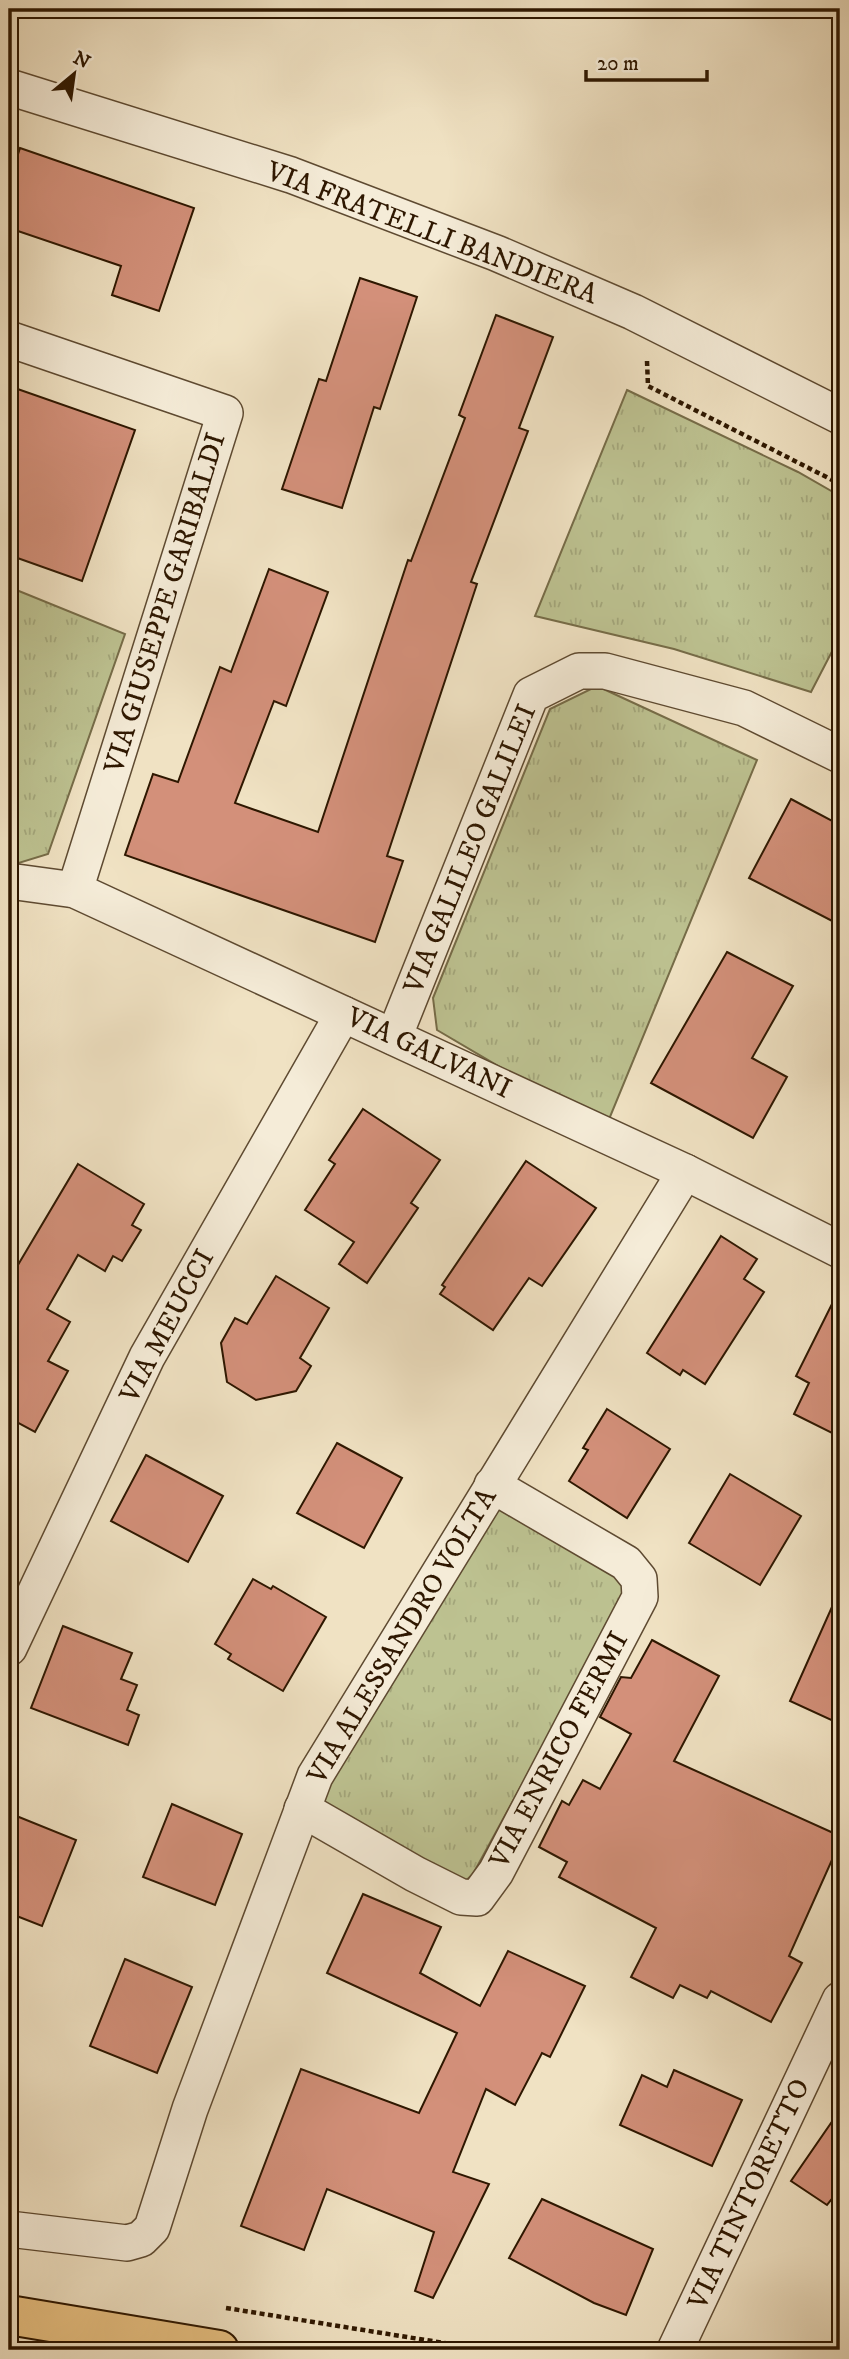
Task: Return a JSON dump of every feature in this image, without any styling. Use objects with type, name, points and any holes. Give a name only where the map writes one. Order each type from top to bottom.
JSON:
[{"type":"main road","points":[[9,2315],[219,2350]]},
{"type":"street","name":"VIA FRATELLI BANDIERA","points":[[9,87],[291,175],[496,253],[661,326],[840,416]]},
{"type":"street","name":"VIA GIUSEPPE GARIBALDI","points":[[9,339],[225,413],[75,890]]},
{"type":"street","name":"VIA GALILEO GALILEI","points":[[394,1037],[531,695],[579,671],[606,671],[744,708],[840,755]]},
{"type":"street","name":"VIA GALVANI","points":[[9,881],[75,890],[685,1172],[840,1250]]},
{"type":"street","name":"VIA MEUCCI","points":[[9,1648],[147,1357],[343,1013]]},
{"type":"street","name":"VIA ALESSANDRO VOLTA","points":[[9,2229],[128,2243],[141,2239],[152,2228],[190,2109],[315,1776],[685,1172]]},
{"type":"street","name":"VIA ENRICO FERMI","points":[[302,1809],[415,1874],[461,1897],[477,1898],[496,1871],[640,1597],[639,1579],[626,1563],[492,1485]]},
{"type":"street","name":"VIA TINTORETTO","points":[[675,2350],[840,2000]]},
{"type":"path","points":[[661,326],[647,356],[648,386],[840,484]]},
{"type":"path","points":[[218,2306],[488,2350]]},
{"type":"green space","points":[[627,390],[798,472],[840,496],[840,636],[811,692],[674,649],[535,616]]},
{"type":"green space","points":[[9,587],[125,634],[48,854],[9,866]]},
{"type":"green space","points":[[597,686],[757,760],[605,1129],[437,1030],[433,998],[550,709]]},
{"type":"green space","points":[[497,1498],[623,1575],[626,1594],[473,1874],[459,1887],[316,1804]]},
{"type":"building","points":[[20,148],[194,208],[159,311],[112,295],[121,266],[9,228],[9,182]]},
{"type":"building","points":[[360,278],[417,297],[380,409],[374,407],[342,508],[282,489],[319,379],[326,381]]},
{"type":"building","points":[[496,315],[553,337],[519,428],[528,431],[471,582],[477,584],[387,856],[403,861],[375,942],[125,855],[153,774],[178,782],[220,667],[231,672],[269,569],[328,592],[286,706],[274,701],[235,803],[318,832],[408,560],[411,561],[465,418],[459,415]]},
{"type":"building","points":[[9,386],[135,430],[82,581],[9,555]]},
{"type":"building","points":[[791,799],[840,825],[840,925],[749,878]]},
{"type":"building","points":[[727,952],[793,986],[752,1058],[787,1077],[753,1138],[651,1083]]},
{"type":"building","points":[[363,1109],[440,1160],[411,1203],[418,1208],[367,1283],[339,1264],[354,1242],[305,1210],[335,1164],[329,1160]]},
{"type":"building","points":[[526,1161],[596,1208],[542,1286],[529,1278],[493,1330],[440,1294],[445,1287],[442,1285]]},
{"type":"building","points":[[78,1164],[144,1204],[132,1225],[141,1230],[122,1261],[113,1256],[105,1271],[78,1255],[47,1309],[70,1322],[48,1361],[68,1371],[35,1432],[9,1418],[9,1280]]},
{"type":"building","points":[[721,1236],[757,1259],[744,1279],[764,1292],[705,1384],[683,1370],[680,1375],[647,1353]]},
{"type":"building","points":[[276,1276],[329,1308],[300,1358],[311,1366],[296,1391],[256,1400],[227,1382],[221,1343],[235,1318],[247,1324]]},
{"type":"building","points":[[840,1288],[840,1437],[794,1414],[809,1383],[796,1376]]},
{"type":"building","points":[[607,1409],[670,1449],[627,1518],[569,1481],[588,1450],[583,1448]]},
{"type":"building","points":[[337,1443],[402,1478],[364,1548],[297,1513]]},
{"type":"building","points":[[146,1455],[223,1496],[188,1562],[111,1521]]},
{"type":"building","points":[[730,1474],[801,1516],[760,1585],[689,1543]]},
{"type":"building","points":[[253,1579],[271,1589],[273,1586],[326,1617],[283,1691],[228,1659],[231,1654],[215,1644]]},
{"type":"building","points":[[840,1589],[840,1724],[790,1701]]},
{"type":"building","points":[[63,1626],[132,1653],[121,1679],[137,1685],[127,1710],[139,1715],[128,1745],[31,1708]]},
{"type":"building","points":[[652,1640],[719,1676],[674,1761],[840,1836],[840,1842],[789,1956],[802,1963],[771,2022],[711,1991],[707,1998],[680,1985],[673,1998],[631,1977],[656,1928],[559,1877],[567,1862],[539,1847],[562,1801],[569,1805],[583,1780],[600,1789],[631,1734],[600,1717],[621,1677],[631,1678]]},
{"type":"building","points":[[172,1804],[242,1834],[215,1905],[143,1877]]},
{"type":"building","points":[[9,1813],[76,1840],[42,1926],[9,1913]]},
{"type":"building","points":[[363,1894],[441,1927],[420,1973],[480,2006],[508,1951],[585,1986],[550,2057],[542,2053],[515,2105],[486,2089],[453,2172],[489,2184],[433,2298],[415,2291],[434,2232],[327,2189],[304,2250],[241,2226],[301,2069],[419,2113],[457,2033],[327,1973]]},
{"type":"building","points":[[125,1959],[192,1987],[157,2073],[90,2046]]},
{"type":"building","points":[[674,2070],[742,2100],[712,2166],[620,2125],[642,2075],[667,2087]]},
{"type":"building","points":[[840,2110],[840,2189],[827,2205],[791,2181]]},
{"type":"building","points":[[542,2199],[653,2249],[626,2315],[594,2303],[509,2258]]}]
